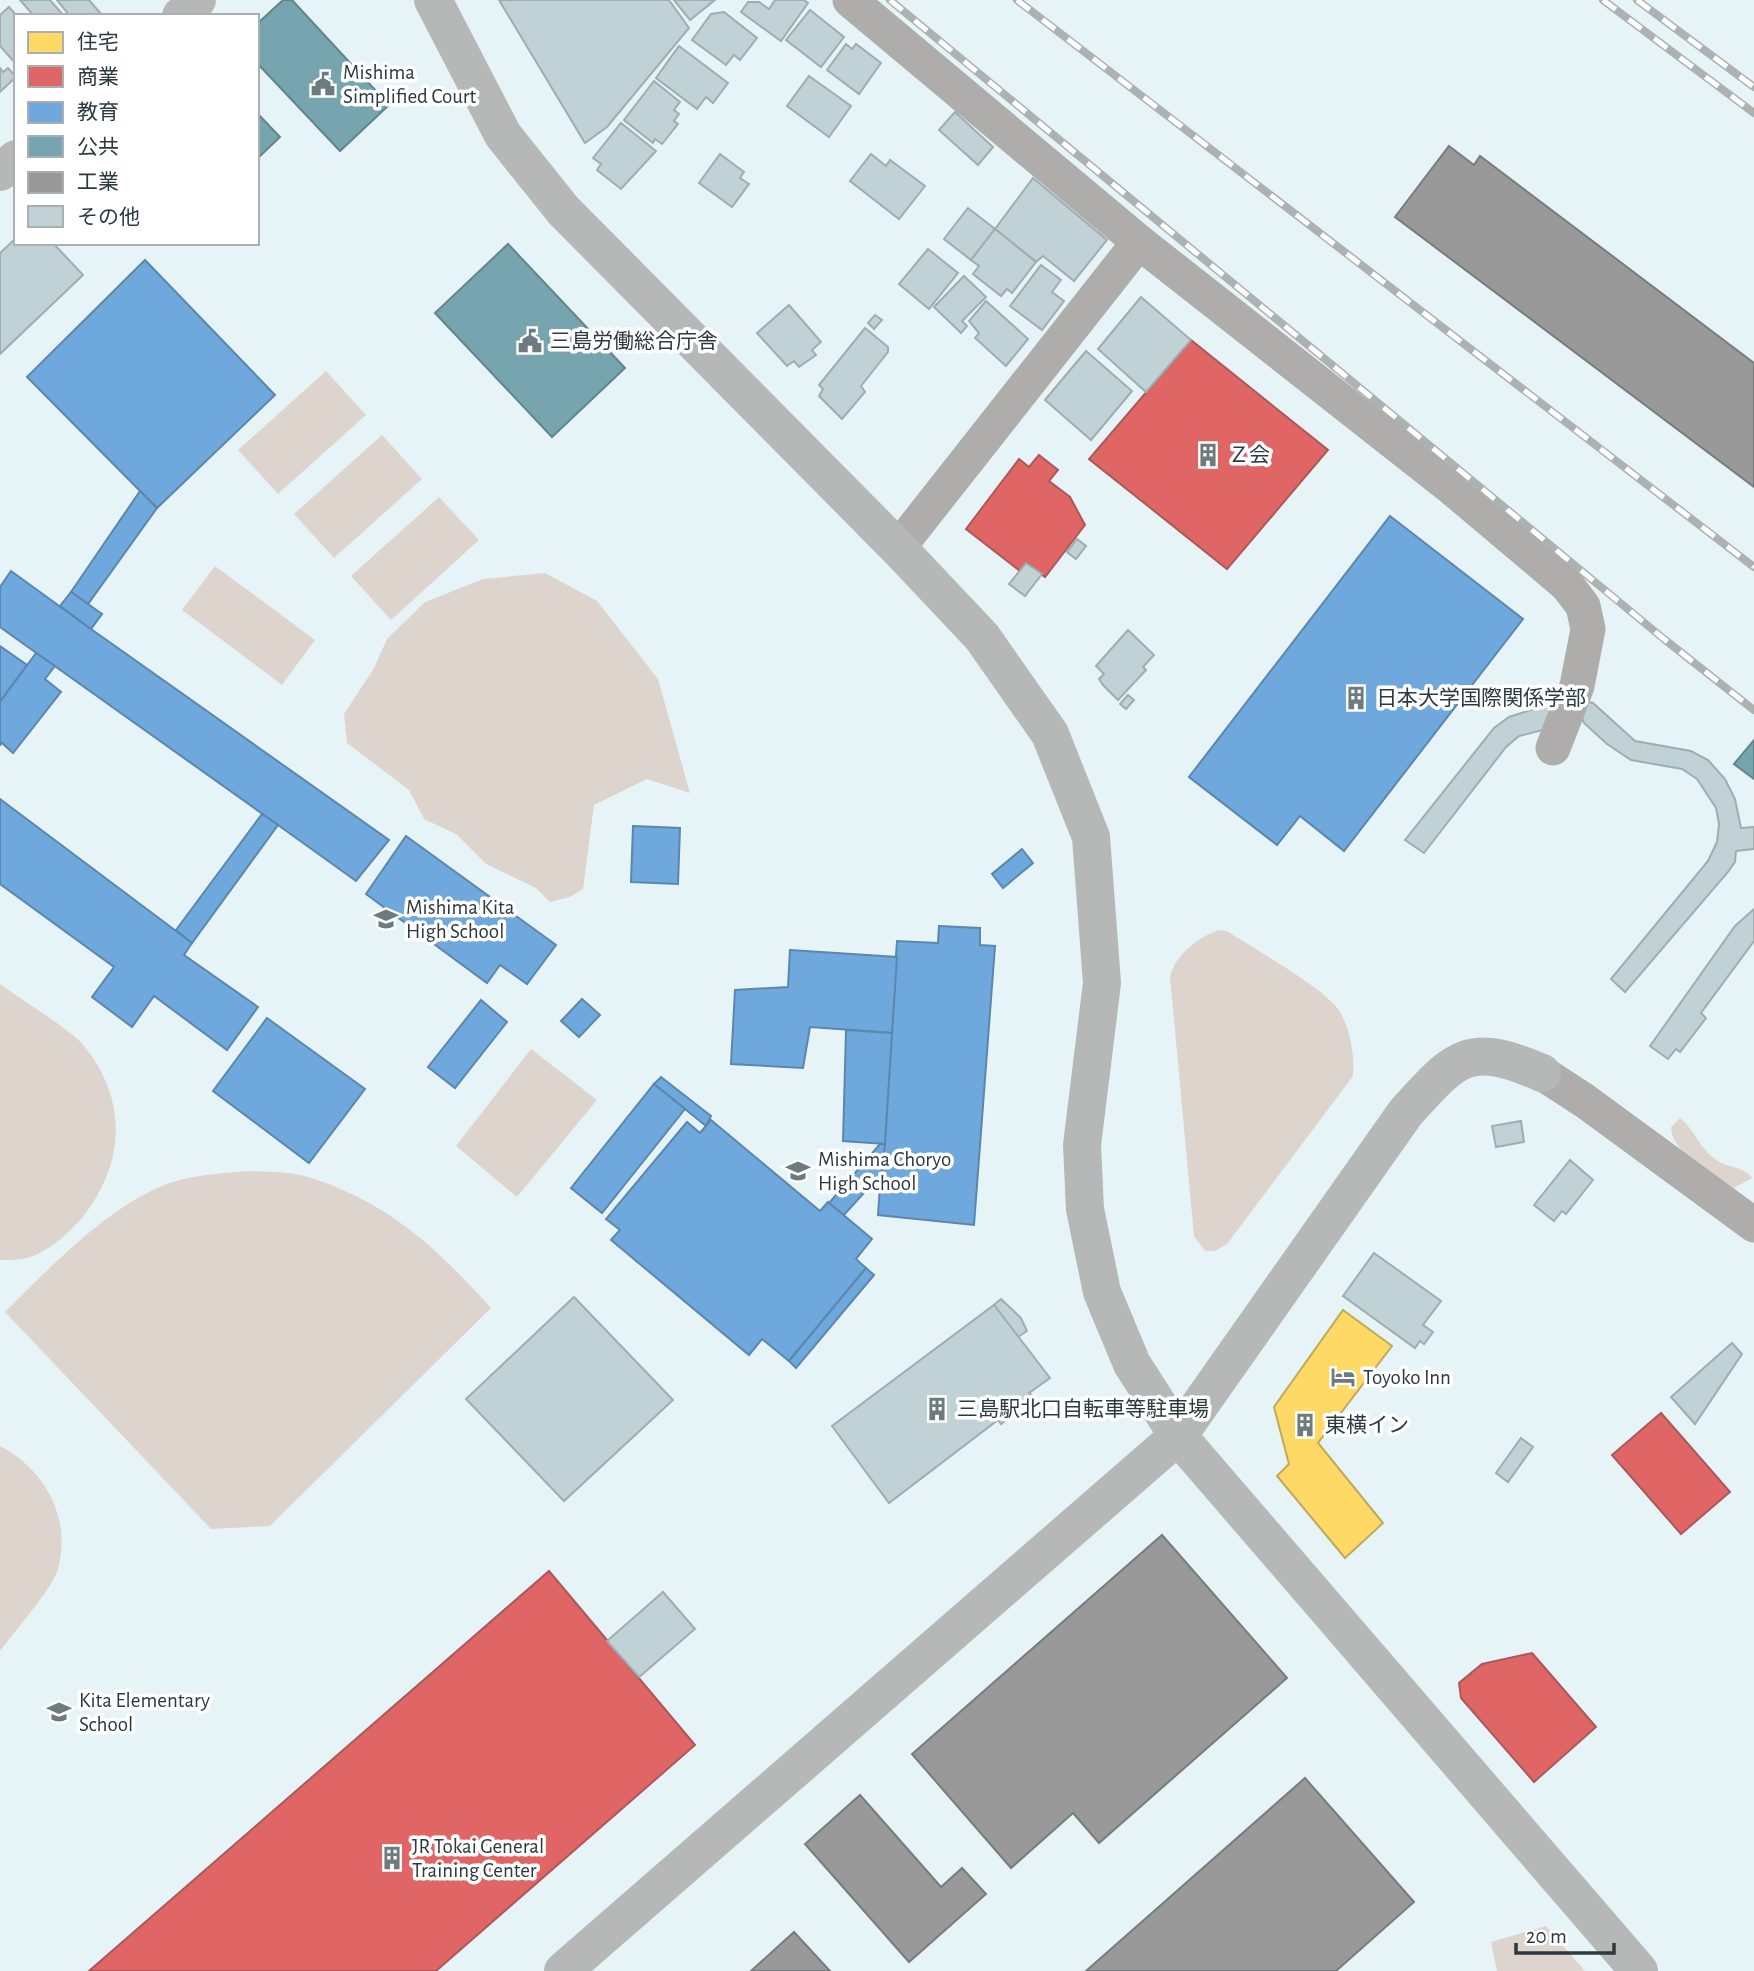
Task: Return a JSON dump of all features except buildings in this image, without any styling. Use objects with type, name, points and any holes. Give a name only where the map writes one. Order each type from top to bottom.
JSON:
[{"type":"street","points":[[183,14],[197,0]]},
{"type":"street","points":[[433,0],[503,135],[563,210],[898,548],[982,637],[1050,734],[1091,837],[1102,983],[1082,1145],[1085,1209],[1102,1292],[1132,1364],[1178,1436],[1639,1971]]},
{"type":"street","points":[[850,0],[1139,242],[1452,488],[1567,585],[1583,606],[1588,629],[1577,686],[1553,748]]},
{"type":"street","points":[[0,172],[14,161]]},
{"type":"street","points":[[898,548],[1139,242]]},
{"type":"street","points":[[563,1971],[1178,1436],[1406,1112],[1439,1076],[1464,1060],[1487,1054],[1542,1073],[1754,1225]]},
{"type":"shaded area","points":[[326,371],[366,415],[278,494],[238,450]]},
{"type":"shaded area","points":[[382,435],[422,479],[334,558],[294,514]]},
{"type":"shaded area","points":[[439,497],[479,540],[391,620],[351,576]]},
{"type":"shaded area","points":[[215,566],[315,640],[282,685],[182,610]]},
{"type":"shaded area","points":[[545,573],[597,601],[658,679],[690,793],[647,779],[594,805],[583,889],[570,897],[550,902],[536,888],[486,864],[456,834],[424,819],[409,790],[347,743],[344,714],[374,668],[387,639],[425,602],[483,579]]},
{"type":"shaded area","points":[[1219,930],[1227,931],[1269,957],[1330,1000],[1346,1024],[1351,1041],[1353,1076],[1227,1244],[1215,1251],[1205,1251],[1194,1236],[1170,977],[1177,961],[1188,948]]},
{"type":"shaded area","points":[[0,984],[58,1024],[85,1047],[109,1090],[116,1134],[106,1177],[82,1218],[50,1247],[27,1258],[14,1260],[0,1260]]},
{"type":"shaded area","points":[[531,1049],[597,1100],[517,1197],[456,1146]]},
{"type":"shaded area","points":[[1680,1118],[1712,1156],[1752,1178],[1734,1188],[1695,1164],[1678,1146],[1673,1136],[1671,1127]]},
{"type":"shaded area","points":[[248,1171],[301,1175],[363,1199],[387,1213],[430,1246],[491,1308],[270,1526],[211,1529],[5,1312],[88,1233],[136,1199],[184,1179]]},
{"type":"shaded area","points":[[0,1446],[31,1469],[52,1498],[61,1534],[61,1553],[53,1580],[0,1651]]},
{"type":"shaded area","points":[[1546,1926],[1585,1971],[1497,1971],[1491,1942]]},
{"type":"railway","points":[[890,0],[1664,639],[1754,710]]},
{"type":"railway","points":[[1017,0],[1754,567]]},
{"type":"railway","points":[[1603,0],[1754,113]]},
{"type":"railway","points":[[1637,0],[1754,87]]},
{"type":"place","name":"Mishima Simplified Court","points":[[323,84]]},
{"type":"place","name":"三島労働総合庁舎","points":[[530,341]]},
{"type":"place","name":"Ｚ会","points":[[1208,455]]},
{"type":"place","name":"日本大学国際関係学部","points":[[1356,698]]},
{"type":"place","name":"Mishima Kita High School","points":[[386,919]]},
{"type":"place","name":"Mishima Choryo High School","points":[[798,1171]]},
{"type":"place","name":"Toyoko Inn","points":[[1343,1377]]},
{"type":"place","name":"三島駅北口自転車等駐車場","points":[[937,1409]]},
{"type":"place","name":"東横イン","points":[[1305,1425]]},
{"type":"place","name":"Kita Elementary School","points":[[59,1712]]},
{"type":"place","name":"JR Tokai General Training Center","points":[[392,1858]]}]
